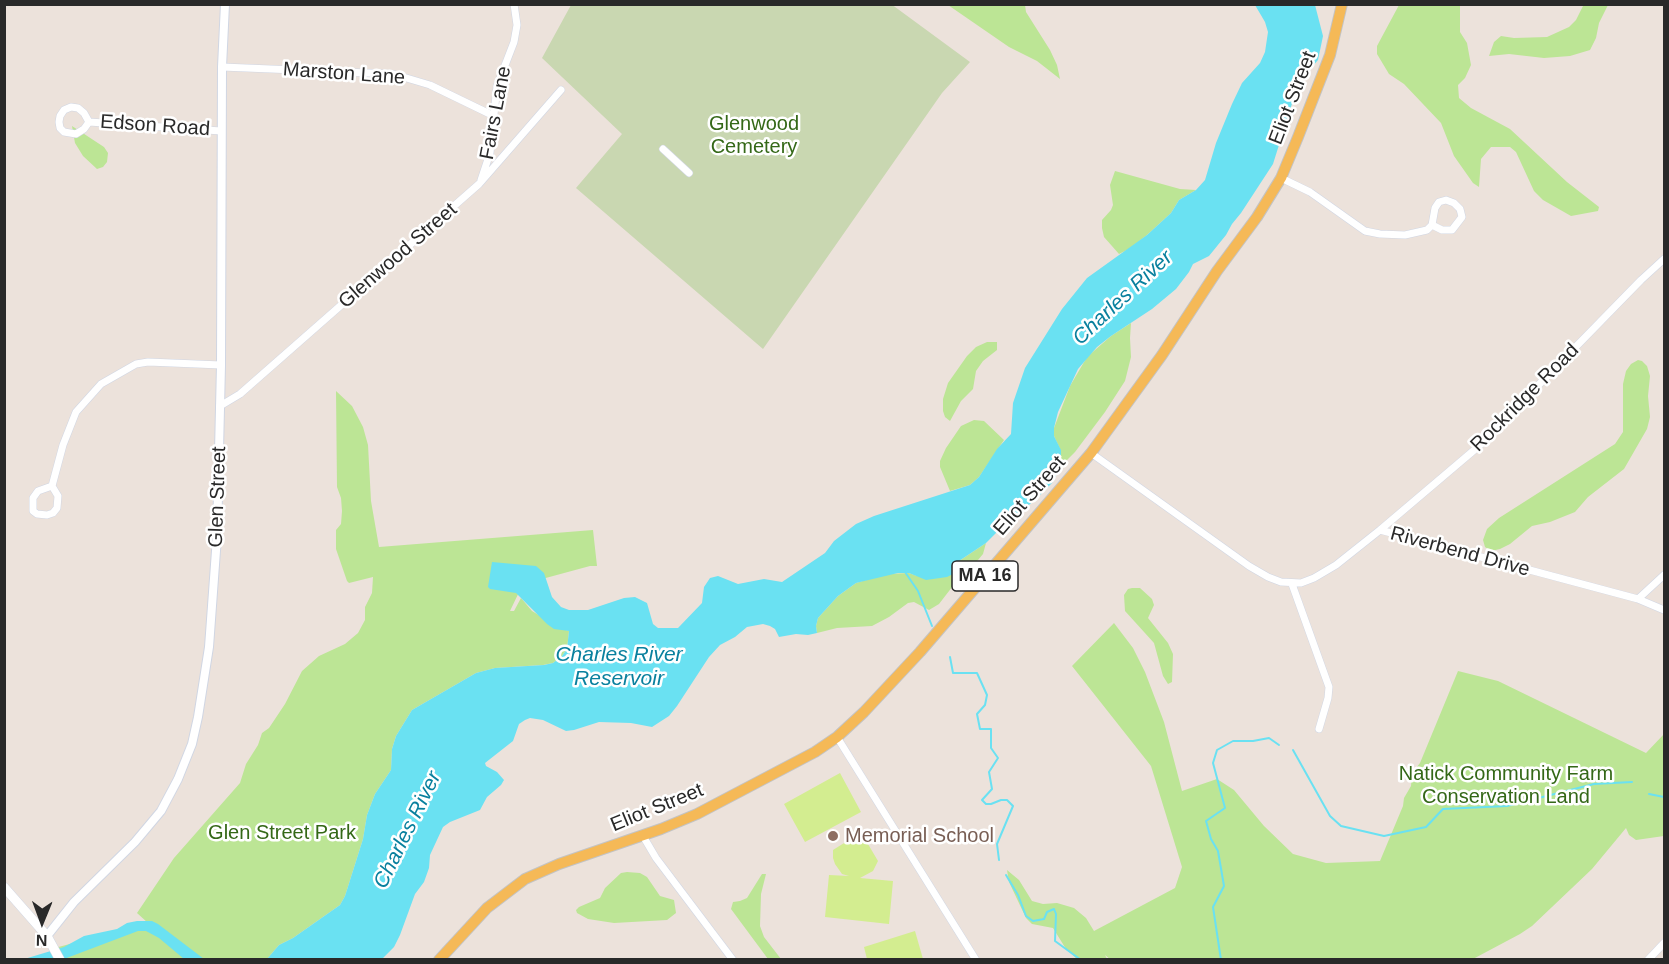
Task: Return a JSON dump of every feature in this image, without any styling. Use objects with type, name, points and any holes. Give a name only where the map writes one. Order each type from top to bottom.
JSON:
[{"type":"main road","name":"Eliot Street","points":[[439,960],[487,908],[525,879],[559,864],[684,820],[737,794],[837,737],[864,712],[907,666],[1091,453],[1257,217],[1281,178],[1330,55],[1342,4]]},
{"type":"main road","points":[[4,887],[47,936],[60,960]]},
{"type":"street","name":"Glen Street","points":[[47,936],[75,902],[135,842],[161,811],[178,779],[192,744],[209,647],[214,598],[221,365],[221,131],[225,4]]},
{"type":"street","name":"Fairs Lane","points":[[479,184],[489,153],[497,86],[518,25],[514,4]]},
{"type":"street","name":"Marston Lane","points":[[222,67],[393,74],[430,85],[494,116]]},
{"type":"street","name":"Glenwood Street","points":[[220,406],[240,394],[479,184],[561,90]]},
{"type":"street","name":"Edson Road","points":[[71,107],[78,108],[84,113],[89,122],[76,134],[64,132],[59,122],[64,110],[71,107]]},
{"type":"street","name":"Edson Road","points":[[89,122],[221,131]]},
{"type":"street","points":[[663,149],[689,173]]},
{"type":"street","points":[[1281,178],[1310,192],[1365,231],[1380,234],[1405,235],[1427,230],[1432,225],[1432,216],[1439,202],[1446,200],[1454,203],[1460,209],[1462,217],[1452,230],[1442,230],[1432,225]]},
{"type":"street","name":"Rockridge Road","points":[[1380,530],[1479,446],[1641,280],[1665,259]]},
{"type":"street","points":[[52,486],[38,491],[33,498],[33,510],[38,514],[47,515],[53,513],[57,508],[58,496],[52,486],[63,445],[76,412],[101,384],[136,364],[148,362],[221,365]]},
{"type":"street","points":[[1091,453],[1249,566],[1268,577],[1292,584],[1329,687],[1319,729]]},
{"type":"street","name":"Riverbend Drive","points":[[1292,584],[1314,578],[1336,566],[1380,530],[1638,599],[1665,610]]},
{"type":"street","points":[[1638,599],[1665,575]]},
{"type":"street","points":[[837,737],[976,960]]},
{"type":"street","points":[[643,836],[656,858],[733,960]]},
{"type":"street","points":[[1652,958],[1665,943]]},
{"type":"green space","name":"Glenwood Cemetery","points":[[891,4],[970,62],[942,93],[763,349],[576,188],[622,134],[542,58],[571,5]]},
{"type":"green space","points":[[1584,4],[1608,5],[1590,50],[1570,56],[1544,58],[1509,54],[1489,56],[1494,42],[1501,36],[1547,37],[1569,27],[1576,20]]},
{"type":"green space","points":[[948,5],[1025,5],[1026,12],[1050,50],[1060,79],[1037,61],[1009,47]]},
{"type":"green space","points":[[1399,5],[1460,5],[1460,32],[1467,43],[1471,65],[1465,78],[1458,85],[1459,98],[1471,108],[1510,129],[1567,182],[1599,207],[1598,211],[1571,216],[1543,200],[1534,191],[1516,152],[1510,147],[1491,147],[1481,159],[1479,187],[1473,183],[1454,156],[1441,123],[1404,84],[1389,74],[1377,54],[1377,46]]},
{"type":"green space","points":[[72,126],[104,147],[108,153],[107,162],[103,167],[97,169],[83,156],[75,143]]},
{"type":"green space","points":[[1115,171],[1180,189],[1196,190],[1179,200],[1171,213],[1147,235],[1119,254],[1104,237],[1102,228],[1102,220],[1113,205],[1110,185]]},
{"type":"green space","points":[[1131,323],[1131,357],[1125,381],[1075,452],[1061,466],[1061,451],[1054,436],[1054,428],[1070,386],[1087,357],[1111,336]]},
{"type":"green space","points":[[987,342],[997,342],[997,350],[983,361],[976,371],[973,389],[961,401],[950,421],[945,417],[943,411],[943,399],[948,383],[967,356],[976,347]]},
{"type":"green space","points":[[1638,360],[1647,366],[1650,376],[1648,396],[1650,417],[1647,429],[1624,469],[1588,497],[1575,512],[1532,526],[1500,549],[1491,551],[1485,547],[1483,540],[1487,529],[1499,518],[1615,444],[1623,432],[1623,384],[1626,371]]},
{"type":"green space","name":"Glen Street Park","points":[[336,391],[352,406],[363,427],[368,445],[371,501],[379,547],[593,530],[597,566],[542,579],[521,588],[510,611],[514,611],[521,598],[532,611],[569,631],[567,649],[553,663],[495,668],[476,673],[412,710],[396,736],[392,749],[391,770],[375,794],[367,815],[363,839],[340,905],[293,938],[279,945],[267,959],[65,959],[51,949],[148,923],[137,913],[174,858],[240,783],[246,764],[258,745],[262,733],[269,728],[285,704],[302,671],[319,656],[345,644],[358,633],[365,620],[365,607],[372,593],[373,577],[349,583],[336,549],[336,530],[341,524],[342,511],[337,487]]},
{"type":"green space","points":[[974,420],[984,421],[1004,440],[979,477],[970,485],[950,491],[940,467],[940,461],[961,426]]},
{"type":"green space","points":[[986,543],[983,554],[978,560],[966,569],[939,604],[929,610],[914,602],[908,603],[872,626],[837,628],[817,633],[818,618],[838,596],[856,583],[886,574],[909,573],[917,576],[955,569],[956,563]]},
{"type":"green space","points":[[1140,588],[1152,599],[1154,605],[1148,618],[1168,643],[1173,654],[1172,682],[1168,684],[1163,676],[1154,643],[1125,611],[1124,595],[1128,589]]},
{"type":"green space","name":"Natick Community Farm Conservation Land","points":[[1114,623],[1133,648],[1145,672],[1164,722],[1182,791],[1217,779],[1234,790],[1264,826],[1293,854],[1326,863],[1380,861],[1403,806],[1404,798],[1411,786],[1412,773],[1420,763],[1458,671],[1498,681],[1646,753],[1664,734],[1664,836],[1636,840],[1629,835],[1626,828],[1592,869],[1532,926],[1473,959],[1111,960],[1105,955],[1107,959],[1077,959],[1066,949],[1053,928],[1032,924],[1026,918],[1009,882],[1007,870],[1019,880],[1032,901],[1043,904],[1057,903],[1074,908],[1086,918],[1094,931],[1175,888],[1182,867],[1151,766],[1072,666]]},
{"type":"green space","points":[[840,773],[861,812],[805,842],[784,804]]},
{"type":"green space","points":[[854,832],[866,835],[865,839],[878,861],[873,871],[860,878],[893,881],[889,924],[825,917],[829,875],[849,876],[842,874],[835,864],[833,850],[852,838]]},
{"type":"green space","points":[[621,873],[640,873],[647,877],[660,896],[674,900],[676,913],[667,920],[614,923],[588,919],[577,913],[576,910],[579,907],[600,898],[605,888]]},
{"type":"green space","points":[[762,874],[766,874],[761,894],[760,926],[764,937],[781,959],[768,959],[731,909],[733,902],[747,898]]},
{"type":"green space","points":[[915,931],[923,959],[867,959],[864,947]]},
{"type":"water","name":"Charles River Reservoir","points":[[1255,5],[1315,5],[1323,36],[1318,60],[1305,75],[1295,94],[1273,164],[1226,235],[1209,256],[1193,264],[1176,289],[1152,309],[1097,347],[1078,369],[1058,412],[1054,428],[1054,436],[1061,450],[1061,466],[1052,483],[1035,500],[986,543],[956,563],[953,574],[947,577],[926,580],[909,573],[898,573],[856,583],[838,596],[818,618],[817,633],[779,637],[775,629],[770,626],[763,624],[747,627],[720,645],[709,657],[669,716],[652,727],[631,723],[599,722],[566,731],[543,720],[530,718],[525,720],[519,724],[513,741],[485,763],[504,780],[501,785],[487,797],[480,810],[443,827],[430,855],[429,868],[424,882],[415,894],[400,935],[394,947],[382,959],[267,959],[279,945],[293,938],[340,905],[363,839],[367,815],[375,794],[391,770],[392,749],[396,736],[412,710],[476,673],[495,668],[553,663],[567,649],[569,631],[554,629],[547,624],[516,593],[488,587],[492,562],[536,566],[544,573],[552,597],[561,607],[569,610],[588,610],[624,598],[635,597],[647,603],[653,624],[658,628],[678,628],[702,603],[704,587],[710,578],[718,576],[738,584],[764,579],[782,582],[825,553],[834,541],[856,524],[970,485],[979,477],[997,449],[1011,434],[1013,403],[1025,368],[1062,309],[1087,278],[1147,235],[1171,213],[1179,200],[1196,190],[1205,180],[1216,143],[1232,104],[1242,83],[1260,63],[1265,52],[1268,32]]},
{"type":"water","points":[[152,921],[158,924],[204,959],[184,959],[159,938],[146,931],[138,931],[64,959],[21,960],[64,947],[84,936],[117,929],[127,923]]},
{"type":"waterway","points":[[905,572],[918,591],[932,626]]},
{"type":"waterway","points":[[950,657],[953,673],[977,673],[987,695],[985,705],[977,714],[980,729],[991,729],[991,748],[998,758],[989,772],[992,789],[982,800],[986,804],[1007,800],[1013,806],[997,844],[999,860]]},
{"type":"waterway","points":[[1221,960],[1213,907],[1224,886],[1218,851],[1211,839],[1206,821],[1225,808],[1213,763],[1217,750],[1233,741],[1269,738],[1279,745]]},
{"type":"waterway","points":[[1293,750],[1330,816],[1341,826],[1384,836],[1426,827],[1443,809],[1507,806],[1594,784],[1632,782]]},
{"type":"waterway","points":[[1649,794],[1664,797]]},
{"type":"waterway","points":[[1006,875],[1018,895],[1026,916],[1033,921],[1044,919],[1047,912],[1054,909],[1056,914],[1055,941],[1081,960]]},
{"type":"place","name":"Memorial School","points":[[833,836]]},
{"type":"water label","name":"Charles River","points":[[1123,298]]},
{"type":"water label","name":"Charles River","points":[[408,830]]}]
